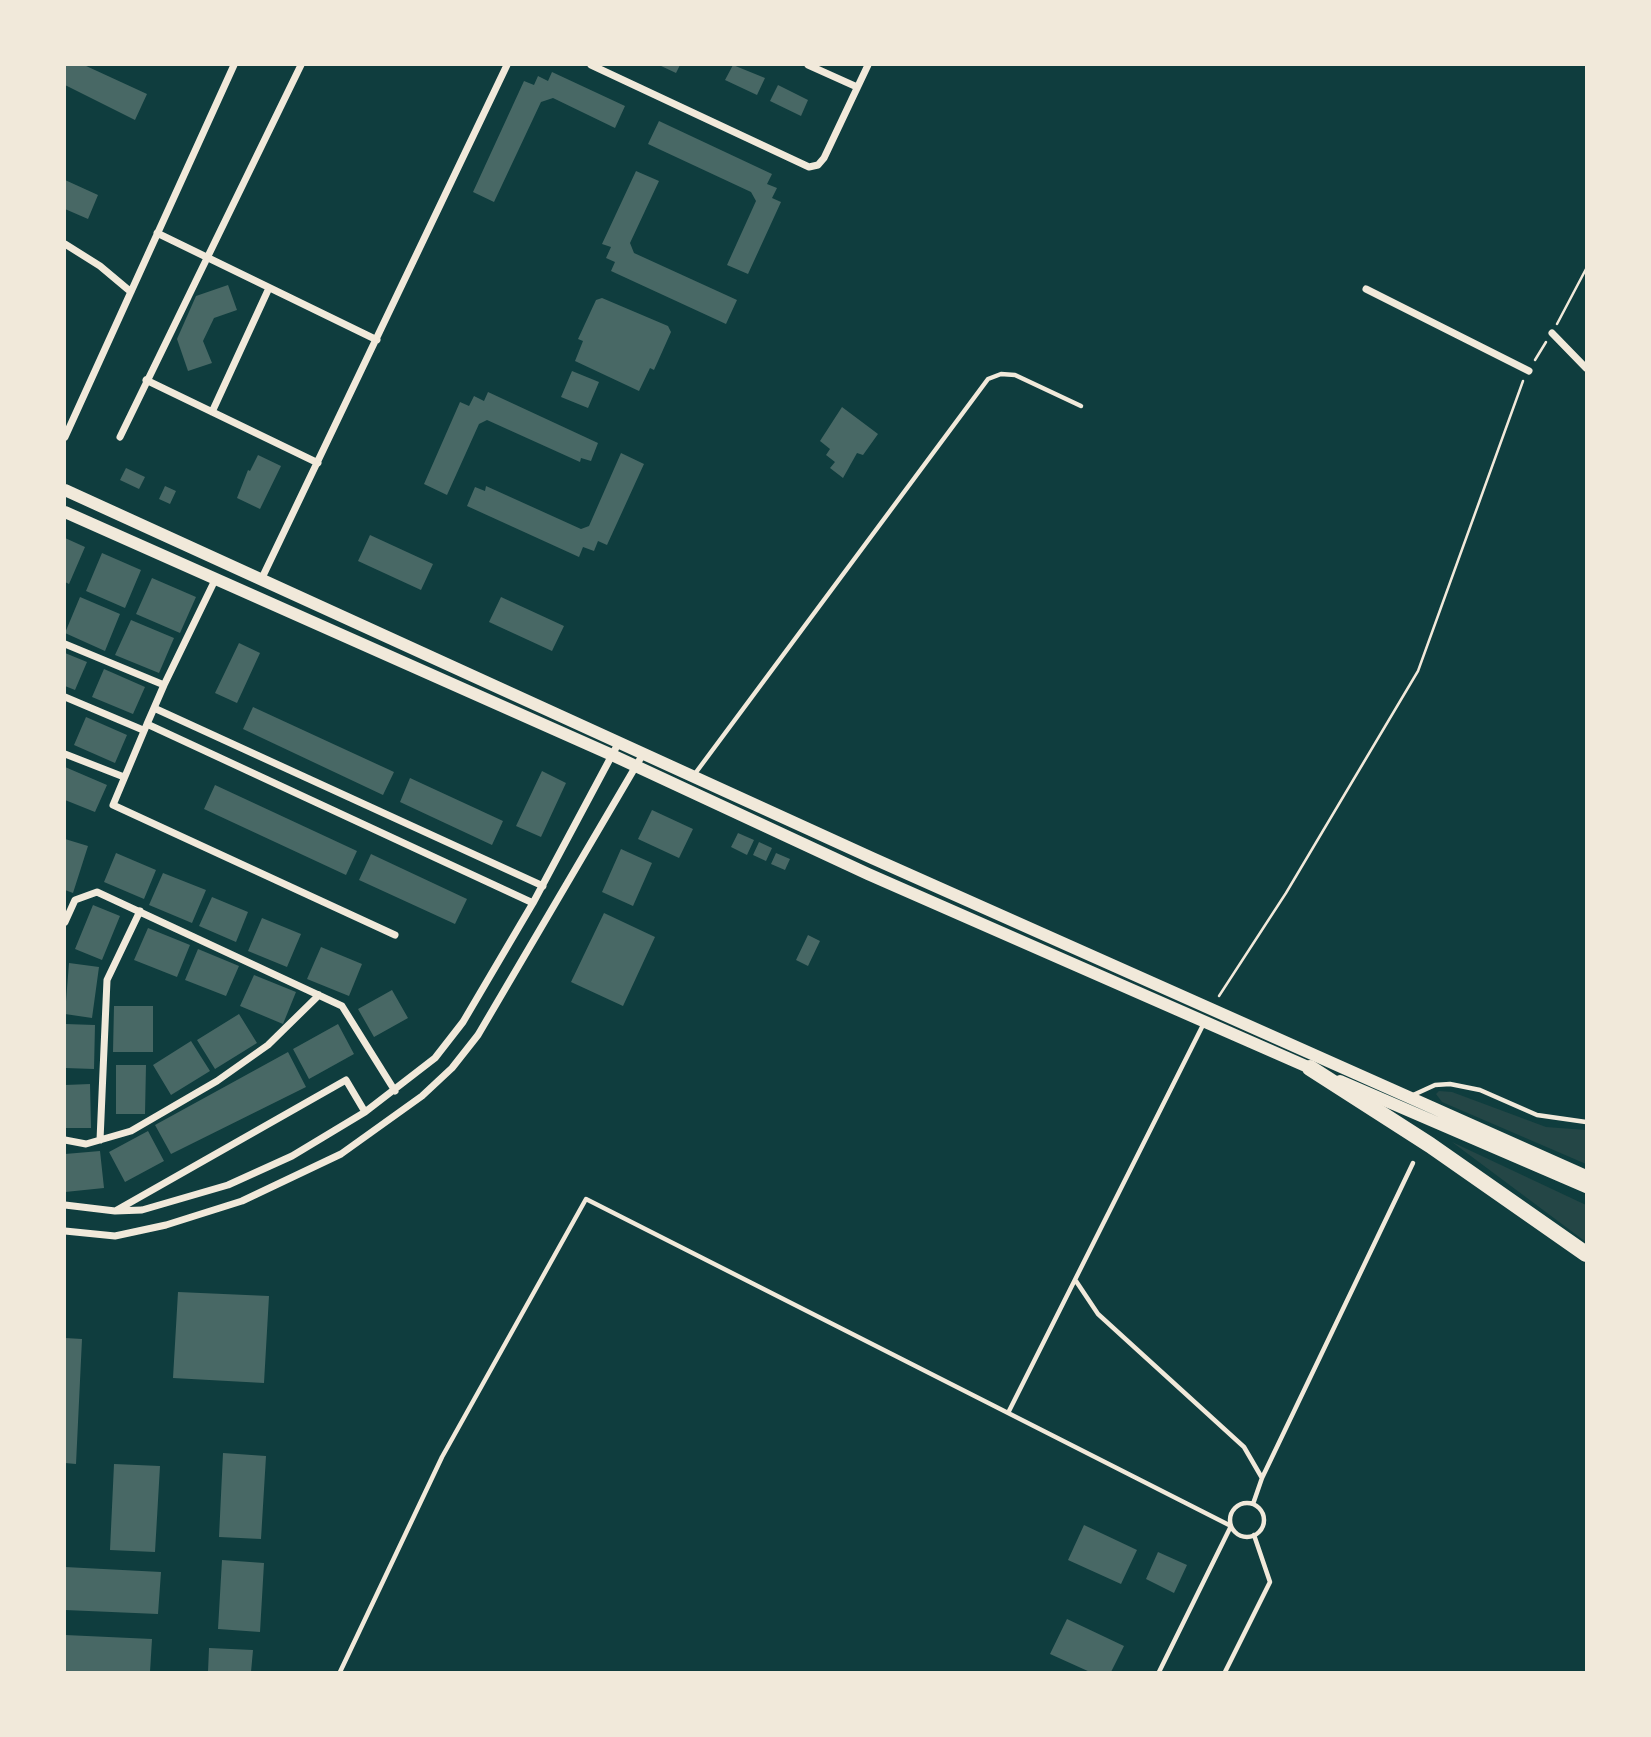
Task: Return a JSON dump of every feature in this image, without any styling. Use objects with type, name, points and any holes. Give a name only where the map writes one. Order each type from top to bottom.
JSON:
[{"type":"highway","points":[[1310,1068],[1430,1145],[1586,1254]]},
{"type":"main road","points":[[65,490],[693,777],[1586,1176]]},
{"type":"main road","points":[[65,512],[1205,1022],[1586,1187]]},
{"type":"main road","points":[[1205,1022],[1211,1007]]},
{"type":"street","points":[[65,437],[234,65]]},
{"type":"street","points":[[120,437],[301,65]]},
{"type":"street","points":[[261,581],[508,65]]},
{"type":"street","points":[[591,65],[809,167],[818,165],[824,158],[868,65]]},
{"type":"street","points":[[808,65],[857,87]]},
{"type":"street","points":[[157,233],[377,340]]},
{"type":"street","points":[[65,244],[100,266],[131,292]]},
{"type":"street","points":[[212,412],[269,288]]},
{"type":"street","points":[[1366,289],[1529,371]]},
{"type":"street","points":[[1552,332],[1586,369]]},
{"type":"street","points":[[146,380],[318,463]]},
{"type":"street","points":[[215,579],[145,727],[113,806],[395,936]]},
{"type":"street","points":[[65,644],[164,685]]},
{"type":"street","points":[[65,697],[145,727],[533,903]]},
{"type":"street","points":[[154,708],[543,886]]},
{"type":"street","points":[[65,1205],[115,1211],[142,1210],[228,1185],[292,1156],[365,1112],[435,1058],[456,1031],[543,886],[619,742]]},
{"type":"street","points":[[65,754],[124,777]]},
{"type":"street","points":[[65,1231],[115,1236],[166,1225],[242,1201],[341,1154],[422,1096],[452,1068],[478,1035],[643,754]]},
{"type":"street","points":[[65,896],[75,900],[97,892],[342,1006],[395,1091]]},
{"type":"street","points":[[65,922],[75,900]]},
{"type":"street","points":[[100,1140],[107,979],[140,911]]},
{"type":"street","points":[[65,1140],[86,1144],[131,1131],[217,1081],[268,1045],[319,995]]},
{"type":"street","points":[[115,1211],[346,1080],[365,1112]]},
{"type":"lane","points":[[686,791],[693,777],[988,379],[1001,373],[1015,374],[1081,406]]},
{"type":"lane","points":[[1010,1411],[1205,1022]]},
{"type":"lane","points":[[1408,1098],[1435,1086],[1450,1084],[1480,1090],[1537,1115],[1586,1122]]},
{"type":"lane","points":[[1253,1504],[1262,1478],[1413,1163]]},
{"type":"lane","points":[[340,1672],[443,1457],[586,1199],[1010,1411],[1231,1526],[1243,1536],[1254,1535],[1262,1527],[1264,1516],[1253,1504]]},
{"type":"lane","points":[[1075,1280],[1098,1314],[1244,1447],[1262,1478]]},
{"type":"lane","points":[[1159,1672],[1231,1526],[1231,1515],[1237,1506],[1253,1504]]},
{"type":"lane","points":[[1225,1672],[1270,1582],[1254,1535]]},
{"type":"path","points":[[1211,1007],[1286,893],[1418,671],[1529,371],[1586,269]]},
{"type":"shaded area","points":[[1439,1091],[1452,1092],[1546,1127],[1586,1130],[1586,1164],[1442,1102],[1436,1094]]},
{"type":"shaded area","points":[[1452,1142],[1586,1205],[1586,1242]]},
{"type":"building","points":[[65,65],[84,65],[147,94],[135,120],[65,85]]},
{"type":"building","points":[[659,65],[680,65],[676,73]]},
{"type":"building","points":[[733,65],[765,78],[757,95],[725,80]]},
{"type":"building","points":[[552,72],[625,106],[615,128],[553,98],[541,102],[494,202],[473,192],[524,81],[534,85],[538,76],[548,81]]},
{"type":"building","points":[[778,85],[808,100],[801,116],[770,101]]},
{"type":"building","points":[[659,121],[772,174],[767,184],[777,188],[772,198],[781,202],[748,274],[727,265],[756,201],[751,192],[648,144]]},
{"type":"building","points":[[636,171],[659,181],[630,243],[634,253],[737,300],[726,324],[611,271],[615,262],[606,258],[611,247],[602,244]]},
{"type":"building","points":[[65,180],[98,195],[88,219],[65,209]]},
{"type":"building","points":[[228,285],[237,310],[214,318],[203,341],[212,363],[188,371],[177,339],[196,296]]},
{"type":"building","points":[[602,298],[668,326],[671,332],[654,370],[650,368],[639,391],[575,361],[583,341],[578,339],[596,300]]},
{"type":"building","points":[[572,371],[599,382],[588,408],[561,397]]},
{"type":"building","points":[[488,392],[598,443],[591,461],[581,458],[580,462],[487,420],[479,424],[447,495],[424,484],[460,402],[469,406],[474,396],[484,401]]},
{"type":"building","points":[[842,407],[878,434],[863,455],[857,453],[843,478],[830,468],[835,462],[826,455],[830,449],[820,441]]},
{"type":"building","points":[[621,453],[644,464],[607,545],[598,541],[594,551],[583,547],[579,557],[467,506],[475,487],[485,491],[486,486],[581,529],[589,526]]},
{"type":"building","points":[[258,455],[281,466],[260,509],[237,498],[248,470],[250,471]]},
{"type":"building","points":[[126,468],[145,477],[139,489],[120,480]]},
{"type":"building","points":[[165,486],[176,491],[170,504],[159,499]]},
{"type":"building","points":[[370,535],[433,564],[421,590],[358,561]]},
{"type":"building","points":[[65,538],[85,547],[69,584],[65,582]]},
{"type":"building","points":[[102,553],[141,570],[125,608],[86,591]]},
{"type":"building","points":[[152,578],[196,597],[180,633],[136,614]]},
{"type":"building","points":[[80,597],[120,614],[105,651],[65,633]]},
{"type":"building","points":[[501,597],[564,626],[552,651],[489,622]]},
{"type":"building","points":[[131,620],[174,638],[159,673],[115,655]]},
{"type":"building","points":[[239,643],[260,653],[237,703],[215,693]]},
{"type":"building","points":[[65,653],[87,662],[75,690],[65,686]]},
{"type":"building","points":[[104,669],[145,687],[133,714],[92,697]]},
{"type":"building","points":[[253,707],[394,772],[383,795],[243,729]]},
{"type":"building","points":[[86,717],[127,735],[115,763],[74,745]]},
{"type":"building","points":[[65,767],[107,785],[95,812],[65,800]]},
{"type":"building","points":[[542,771],[566,783],[541,837],[516,826]]},
{"type":"building","points":[[410,778],[503,821],[492,845],[400,802]]},
{"type":"building","points":[[215,785],[357,851],[346,875],[204,809]]},
{"type":"building","points":[[652,810],[693,829],[679,858],[638,839]]},
{"type":"building","points":[[738,833],[754,840],[747,855],[731,847]]},
{"type":"building","points":[[65,839],[88,846],[73,893],[65,890]]},
{"type":"building","points":[[759,842],[772,848],[766,861],[753,855]]},
{"type":"building","points":[[621,849],[652,863],[633,906],[602,892]]},
{"type":"building","points":[[116,853],[156,870],[144,899],[104,882]]},
{"type":"building","points":[[776,853],[790,859],[785,870],[771,864]]},
{"type":"building","points":[[371,854],[467,899],[455,924],[359,880]]},
{"type":"building","points":[[163,873],[206,890],[192,923],[149,905]]},
{"type":"building","points":[[212,897],[248,912],[236,942],[199,926]]},
{"type":"building","points":[[93,905],[120,916],[102,960],[75,949]]},
{"type":"building","points":[[604,913],[655,937],[623,1006],[571,982]]},
{"type":"building","points":[[262,918],[301,934],[287,967],[248,951]]},
{"type":"building","points":[[148,928],[190,945],[177,977],[134,960]]},
{"type":"building","points":[[808,935],[820,941],[808,966],[796,960]]},
{"type":"building","points":[[321,947],[362,964],[349,996],[307,979]]},
{"type":"building","points":[[198,949],[239,966],[226,996],[185,980]]},
{"type":"building","points":[[69,963],[99,967],[92,1018],[65,1014]]},
{"type":"building","points":[[254,975],[296,992],[283,1024],[240,1006]]},
{"type":"building","points":[[392,990],[408,1018],[374,1037],[358,1009]]},
{"type":"building","points":[[114,1006],[153,1006],[153,1052],[113,1052]]},
{"type":"building","points":[[239,1014],[257,1043],[215,1069],[197,1040]]},
{"type":"building","points":[[65,1024],[95,1025],[94,1069],[65,1068]]},
{"type":"building","points":[[338,1024],[354,1054],[309,1079],[293,1049]]},
{"type":"building","points":[[191,1041],[210,1071],[171,1095],[153,1065]]},
{"type":"building","points":[[288,1052],[306,1087],[171,1154],[155,1125]]},
{"type":"building","points":[[116,1065],[146,1065],[145,1114],[116,1114]]},
{"type":"building","points":[[90,1084],[91,1128],[65,1128],[65,1085]]},
{"type":"building","points":[[148,1131],[164,1161],[125,1182],[109,1152]]},
{"type":"building","points":[[100,1151],[104,1188],[65,1192],[65,1154]]},
{"type":"building","points":[[178,1292],[269,1296],[264,1383],[173,1378]]},
{"type":"building","points":[[65,1338],[82,1339],[76,1464],[65,1463]]},
{"type":"building","points":[[223,1453],[266,1456],[261,1539],[219,1537]]},
{"type":"building","points":[[114,1464],[160,1466],[155,1552],[110,1550]]},
{"type":"building","points":[[1084,1525],[1137,1550],[1121,1584],[1068,1560]]},
{"type":"building","points":[[1158,1552],[1187,1565],[1174,1593],[1146,1579]]},
{"type":"building","points":[[222,1560],[264,1563],[260,1632],[218,1629]]},
{"type":"building","points":[[65,1567],[161,1572],[158,1614],[65,1610]]},
{"type":"building","points":[[1067,1619],[1124,1646],[1111,1672],[1090,1672],[1050,1654]]},
{"type":"building","points":[[65,1635],[152,1639],[150,1672],[65,1672]]},
{"type":"building","points":[[209,1648],[253,1650],[251,1672],[208,1672]]}]
